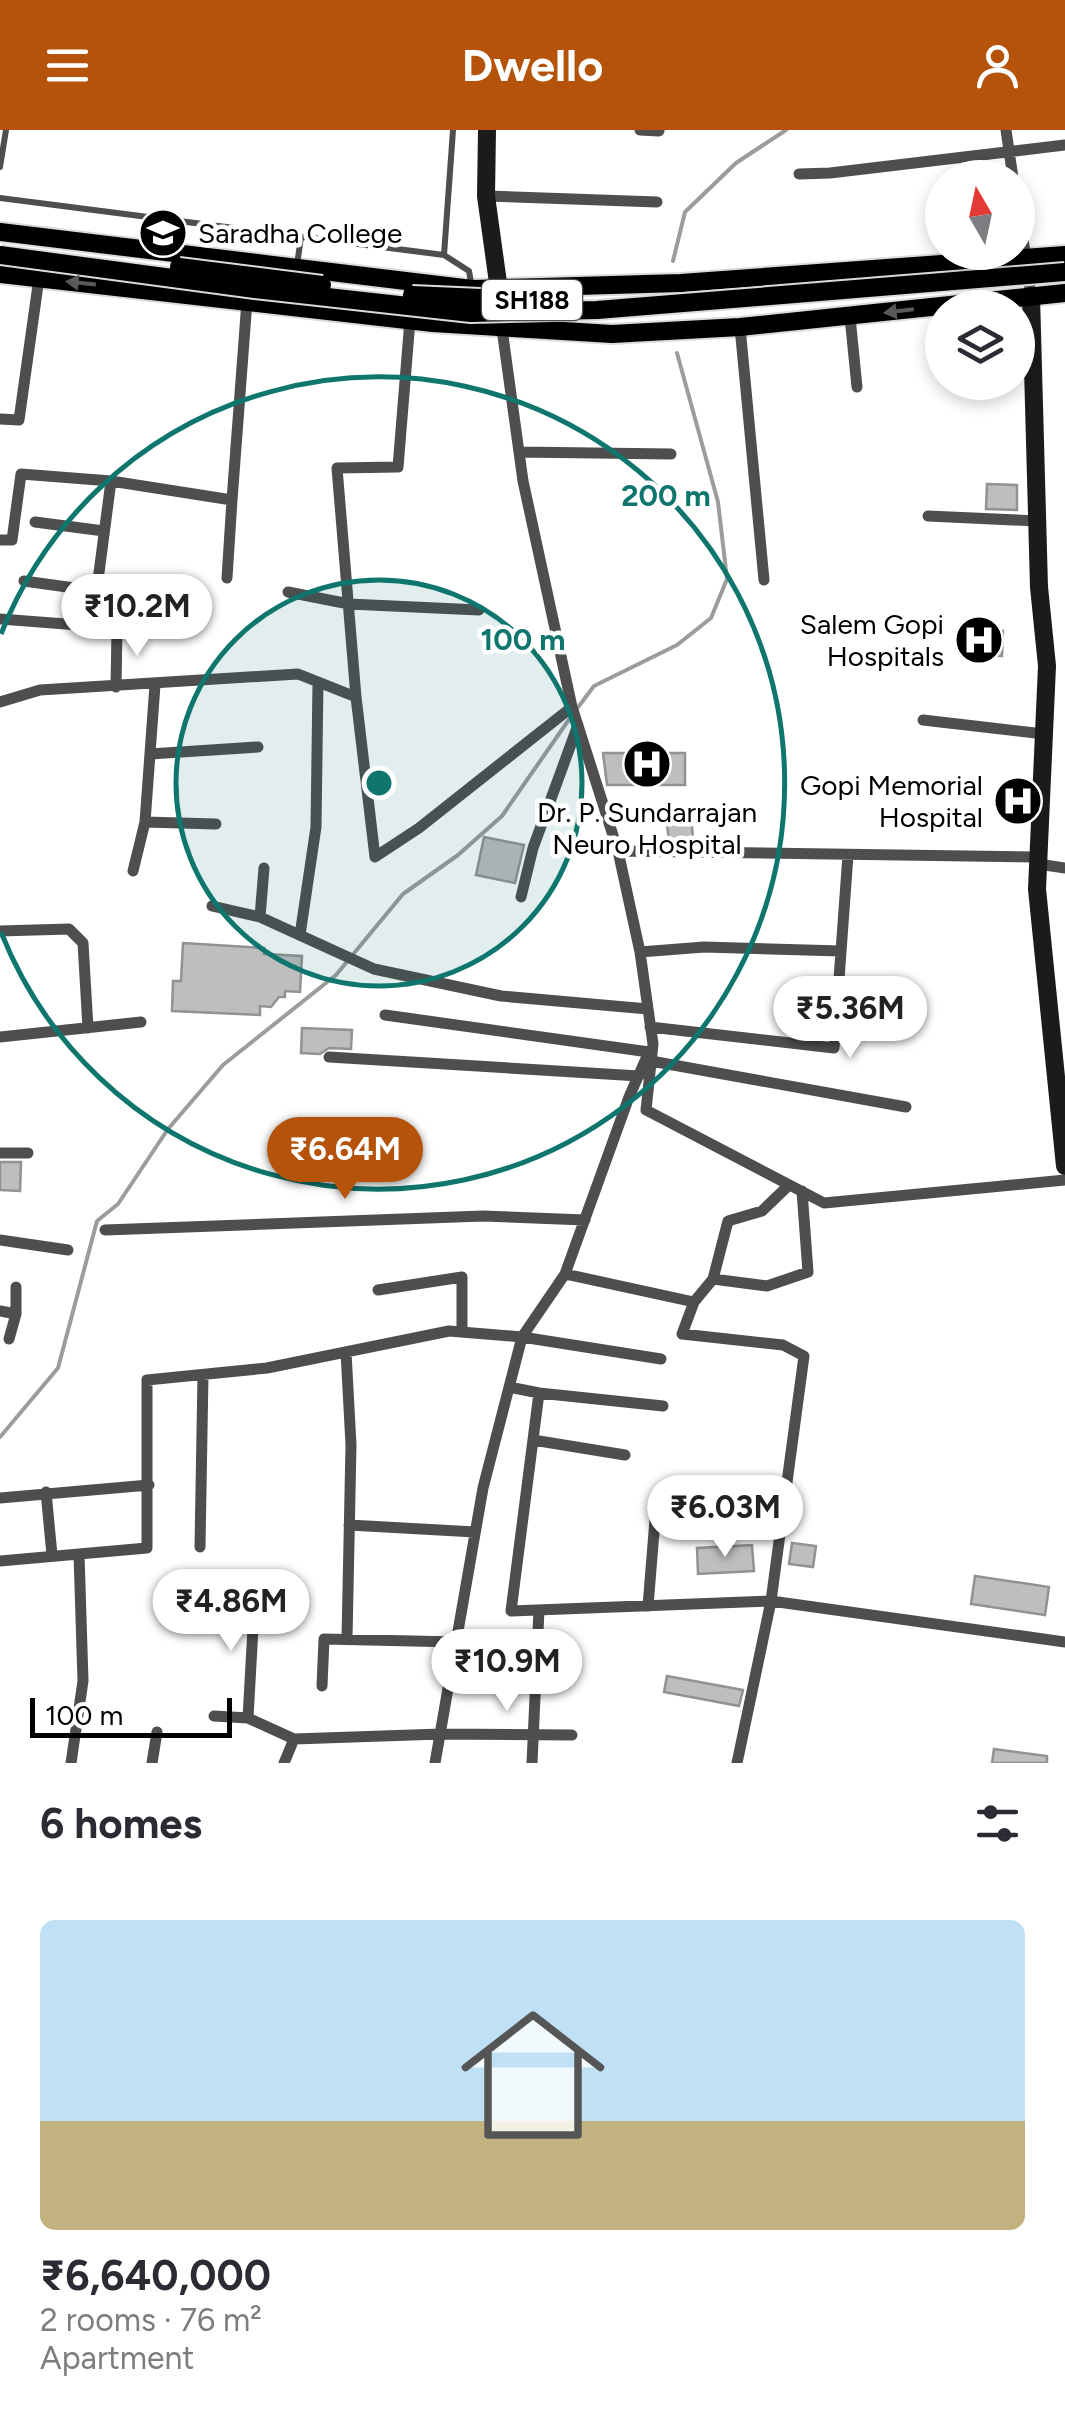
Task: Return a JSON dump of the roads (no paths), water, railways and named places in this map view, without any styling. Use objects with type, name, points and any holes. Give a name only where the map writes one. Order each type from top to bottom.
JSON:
[{"type":"main road","points":[[0,232],[296,268]]},
{"type":"main road","name":"SH188","points":[[0,246],[410,296],[511,300],[734,293],[1065,259]]},
{"type":"main road","points":[[0,254],[255,289],[471,313],[597,310],[1065,272]]},
{"type":"main road","name":"SH188","points":[[1035,259],[1065,259]]},
{"type":"main road","name":"SH188","points":[[296,268],[442,287],[498,290],[681,283],[925,266]]},
{"type":"main road","points":[[0,274],[247,302]]},
{"type":"main road","points":[[498,290],[502,329]]},
{"type":"main road","name":"SH188","points":[[1035,296],[1065,292]]},
{"type":"main road","name":"SH188","points":[[247,302],[502,329],[612,334],[740,327],[925,308]]},
{"type":"street","points":[[487,130],[486,196],[498,290]]},
{"type":"street","points":[[640,130],[659,131]]},
{"type":"street","points":[[1006,130],[1011,160]]},
{"type":"street","points":[[800,174],[1065,145]]},
{"type":"street","points":[[486,196],[657,202]]},
{"type":"street","points":[[0,419],[20,420],[39,278]]},
{"type":"street","points":[[227,578],[247,302]]},
{"type":"street","points":[[850,317],[857,388]]},
{"type":"street","points":[[410,320],[398,467],[338,468],[356,697],[375,856],[420,828],[575,715]]},
{"type":"street","points":[[740,327],[764,580]]},
{"type":"street","points":[[502,329],[519,452],[575,715],[618,850],[640,952],[651,1052],[646,1110],[824,1203],[1065,1180]]},
{"type":"street","points":[[1034,400],[1039,586],[1047,666],[1037,889],[1065,1166]]},
{"type":"street","points":[[519,452],[671,454]]},
{"type":"street","points":[[0,540],[12,540],[22,474],[111,481],[232,500]]},
{"type":"street","points":[[0,619],[92,626],[111,481]]},
{"type":"street","points":[[928,516],[1037,521]]},
{"type":"street","points":[[36,522],[104,531]]},
{"type":"street","points":[[24,581],[96,591]]},
{"type":"street","points":[[288,592],[348,604],[479,610]]},
{"type":"street","points":[[116,687],[117,629]]},
{"type":"street","points":[[0,702],[40,690],[298,674],[356,697]]},
{"type":"street","points":[[300,934],[316,827],[318,682]]},
{"type":"street","points":[[132,871],[146,822],[155,685]]},
{"type":"street","points":[[521,897],[575,715]]},
{"type":"street","points":[[923,720],[1044,734]]},
{"type":"street","points":[[150,754],[258,747]]},
{"type":"street","points":[[146,822],[216,824]]},
{"type":"street","points":[[618,850],[1038,861],[1065,868]]},
{"type":"street","points":[[650,1027],[834,1048],[848,855]]},
{"type":"street","points":[[260,917],[264,868]]},
{"type":"street","points":[[212,906],[260,917],[374,969],[501,996],[648,1009]]},
{"type":"street","points":[[0,930],[68,929],[83,943],[88,1028]]},
{"type":"street","points":[[640,952],[704,947],[841,950]]},
{"type":"street","points":[[385,1015],[651,1052],[906,1108]]},
{"type":"street","points":[[0,1037],[141,1022]]},
{"type":"street","points":[[435,1763],[483,1488],[522,1336],[565,1274],[651,1052]]},
{"type":"street","points":[[329,1057],[639,1076]]},
{"type":"street","points":[[0,1153],[28,1153]]},
{"type":"street","points":[[737,1763],[771,1601],[804,1356],[783,1345],[682,1334],[694,1302],[712,1279],[728,1221],[762,1212],[789,1185]]},
{"type":"street","points":[[712,1279],[767,1286],[808,1272],[802,1191]]},
{"type":"street","points":[[104,1230],[483,1216],[585,1220]]},
{"type":"street","points":[[0,1240],[68,1250]]},
{"type":"street","points":[[565,1274],[694,1302]]},
{"type":"street","points":[[378,1290],[462,1277],[462,1332]]},
{"type":"street","points":[[8,1339],[16,1314],[16,1286]]},
{"type":"street","points":[[0,1311],[16,1314]]},
{"type":"street","points":[[0,1561],[146,1548],[148,1380],[267,1368],[450,1331],[522,1336],[661,1360]]},
{"type":"street","points":[[346,1352],[351,1445],[347,1640]]},
{"type":"street","points":[[200,1548],[204,1375]]},
{"type":"street","points":[[509,1387],[538,1394],[663,1406]]},
{"type":"street","points":[[538,1394],[512,1611],[771,1601],[1065,1642]]},
{"type":"street","points":[[533,1440],[625,1455]]},
{"type":"street","points":[[0,1498],[149,1486]]},
{"type":"street","points":[[46,1492],[52,1555]]},
{"type":"street","points":[[648,1606],[657,1496]]},
{"type":"street","points":[[349,1526],[476,1532]]},
{"type":"street","points":[[71,1763],[83,1682],[79,1554]]},
{"type":"street","points":[[248,1718],[255,1592]]},
{"type":"street","points":[[532,1763],[539,1610]]},
{"type":"street","points":[[322,1686],[324,1639],[457,1642]]},
{"type":"street","points":[[214,1716],[248,1718],[294,1739],[441,1734],[572,1736]]},
{"type":"street","points":[[152,1763],[158,1732]]},
{"type":"street","points":[[284,1763],[294,1739]]},
{"type":"lane","points":[[0,167],[6,130]]},
{"type":"lane","points":[[444,255],[453,130]]},
{"type":"lane","points":[[0,198],[444,255],[469,271],[472,289]]},
{"type":"lane","points":[[296,268],[301,237]]},
{"type":"waterway","points":[[673,261],[685,212],[736,163],[786,130]]},
{"type":"waterway","points":[[576,710],[594,686],[677,645],[711,618],[727,579],[718,502],[677,353]]},
{"type":"waterway","points":[[0,1437],[58,1368],[97,1221],[118,1204],[168,1129],[223,1065],[336,975],[403,894],[458,855],[502,816],[570,718]]},
{"type":"place","name":"Saradha College","points":[[163,233]]},
{"type":"place","name":"Salem Gopi Hospitals","points":[[979,640]]},
{"type":"place","name":"Dr. P. Sundarrajan Neuro Hospital","points":[[647,764]]},
{"type":"place","name":"Gopi Memorial Hospital","points":[[1018,801]]}]
